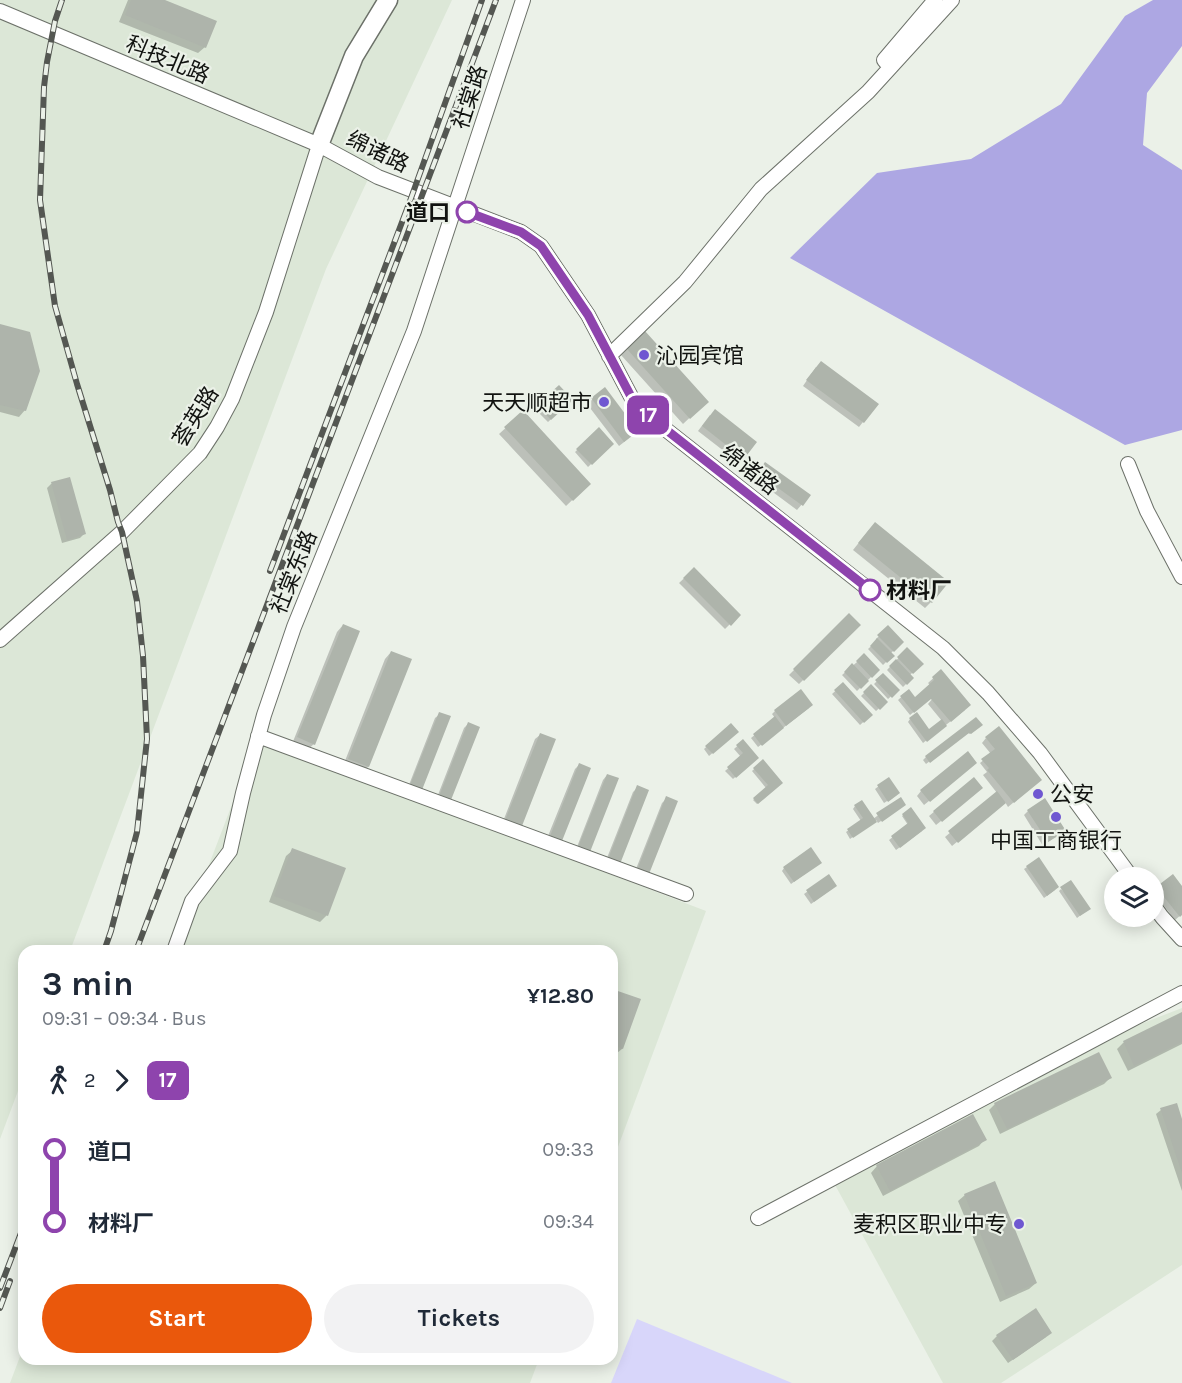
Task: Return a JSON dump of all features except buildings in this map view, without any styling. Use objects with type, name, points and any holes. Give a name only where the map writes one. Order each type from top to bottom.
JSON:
[{"type":"main road","points":[[319,145],[354,56],[388,0]]},
{"type":"street","name":"社棠路","points":[[455,207],[523,0]]},
{"type":"street","points":[[890,67],[884,60],[935,0]]},
{"type":"street","points":[[609,356],[685,282],[761,189],[868,92],[952,0]]},
{"type":"street","name":"科技北路","points":[[0,12],[319,145]]},
{"type":"street","name":"绵诸路","points":[[319,145],[378,177],[521,232],[541,246],[588,315],[636,406],[943,648],[988,693],[1040,753],[1124,867]]},
{"type":"street","name":"荟英路","points":[[0,640],[122,532],[201,453],[232,399],[266,312],[319,145]]},
{"type":"street","name":"社棠东路","points":[[176,945],[192,901],[230,851],[264,715],[294,627],[414,331],[455,207]]},
{"type":"street","points":[[1128,464],[1147,511],[1182,577]]},
{"type":"street","points":[[258,736],[686,894]]},
{"type":"street","points":[[1164,919],[1182,939]]},
{"type":"street","points":[[758,1218],[1182,993]]},
{"type":"shaded area","points":[[0,0],[452,0],[326,269],[72,945],[18,945],[18,1091],[0,1139]]},
{"type":"shaded area","points":[[1153,0],[1182,0],[1182,46],[1147,93],[1143,145],[1182,170],[1182,430],[1125,445],[790,258],[877,173],[971,159],[1061,104],[1125,16]]},
{"type":"shaded area","points":[[257,739],[706,911],[618,1147],[618,945],[178,945]]},
{"type":"shaded area","name":"麦积区职业中专","points":[[1182,1008],[1182,1265],[1001,1383],[943,1383],[834,1183],[1107,1037]]},
{"type":"shaded area","points":[[637,1319],[792,1383],[611,1383]]},
{"type":"shaded area","points":[[18,1362],[18,1365],[537,1365],[530,1383],[10,1383]]},
{"type":"railway","points":[[62,0],[55,21],[44,87],[40,200],[55,306],[122,532],[137,601],[143,656],[147,739],[137,832],[106,945]]},
{"type":"railway","points":[[270,571],[410,201],[482,0]]},
{"type":"railway","points":[[138,945],[496,0]]},
{"type":"railway","points":[[0,1288],[18,1241]]},
{"type":"railway","points":[[0,1308],[10,1281]]},
{"type":"bus line","name":"17","points":[[467,212],[521,232],[541,246],[588,315],[636,406],[870,590]]},
{"type":"place","name":"道口","points":[[467,212]]},
{"type":"place","name":"沁园宾馆","points":[[644,355]]},
{"type":"place","name":"天天顺超市","points":[[604,402]]},
{"type":"place","name":"材料厂","points":[[870,590]]},
{"type":"place","name":"公安","points":[[1038,794]]},
{"type":"place","name":"中国工商银行","points":[[1056,817]]},
{"type":"place","name":"麦积区职业中专","points":[[1019,1224]]}]
